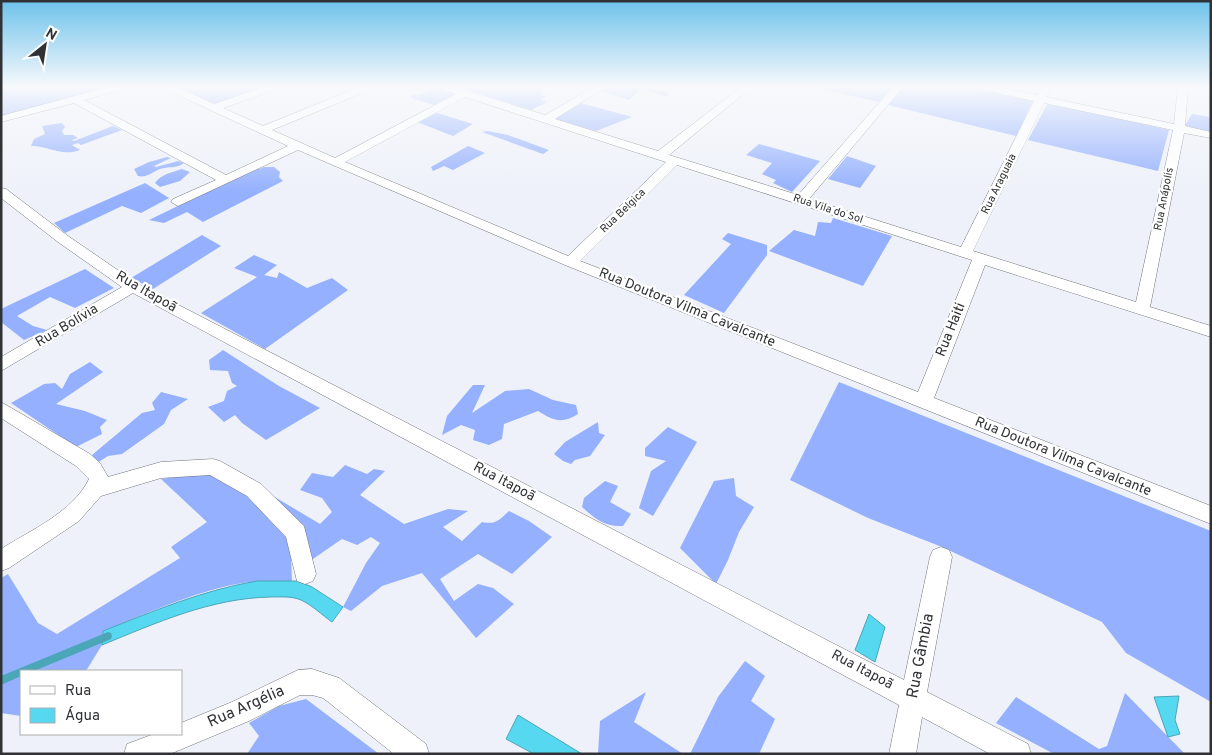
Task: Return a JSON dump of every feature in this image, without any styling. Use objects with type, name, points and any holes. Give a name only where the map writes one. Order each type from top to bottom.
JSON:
[{"type":"street","points":[[118,122],[226,180]]},
{"type":"street","name":"Rua Doutora Vilma Cavalcante","points":[[246,122],[570,262],[1211,516]]},
{"type":"street","points":[[262,130],[281,122]]},
{"type":"street","points":[[336,162],[400,122]]},
{"type":"street","name":"Rua Vila do Sol","points":[[557,122],[1211,332]]},
{"type":"street","points":[[661,155],[702,122]]},
{"type":"street","points":[[801,200],[868,122]]},
{"type":"street","name":"Rua Araguaia","points":[[972,256],[1030,122]]},
{"type":"street","points":[[1151,122],[1211,135]]},
{"type":"street","name":"Rua Anápolis","points":[[1142,310],[1179,122]]},
{"type":"street","points":[[178,202],[298,146]]},
{"type":"street","name":"Rua Belgica","points":[[570,262],[675,160]]},
{"type":"street","name":"Rua Itapoã","points":[[1,192],[63,239],[133,287],[1018,754]]},
{"type":"street","name":"Rua Haiti","points":[[922,402],[972,256]]},
{"type":"street","name":"Rua Bolívia","points":[[1,365],[133,287]]},
{"type":"street","points":[[1,409],[83,460],[93,469],[99,479],[96,489],[87,501],[71,515],[1,561]]},
{"type":"street","points":[[96,489],[161,470],[213,467],[254,490],[296,533],[305,574]]},
{"type":"street","name":"Rua Gâmbia","points":[[902,754],[940,557]]},
{"type":"street","name":"Rua Argélia","points":[[136,754],[240,712],[298,683],[312,682],[330,687],[416,754]]},
{"type":"shaded area","points":[[418,122],[467,122],[473,124],[453,136]]},
{"type":"shaded area","points":[[566,122],[619,122],[596,131]]},
{"type":"shaded area","points":[[959,122],[1023,122],[1016,136]]},
{"type":"shaded area","points":[[1038,122],[1134,122],[1169,130],[1158,171],[1028,140]]},
{"type":"shaded area","points":[[1187,122],[1211,122],[1211,132],[1184,127]]},
{"type":"shaded area","points":[[62,123],[65,127],[62,131],[64,135],[73,135],[78,138],[72,140],[74,141],[113,126],[122,130],[81,145],[78,143],[72,145],[80,150],[73,152],[61,152],[31,146],[34,139],[45,134],[42,126]]},
{"type":"shaded area","points":[[488,131],[508,135],[549,150],[543,154],[482,132]]},
{"type":"shaded area","points":[[759,144],[820,161],[792,192],[773,183],[776,180],[762,174],[772,163],[746,155]]},
{"type":"shaded area","points":[[468,146],[485,153],[453,170],[444,166],[433,171],[431,167]]},
{"type":"shaded area","points":[[847,156],[876,166],[860,188],[828,179]]},
{"type":"shaded area","points":[[167,157],[171,158],[154,166],[178,161],[184,163],[178,166],[163,168],[144,176],[138,176],[134,169],[149,162]]},
{"type":"shaded area","points":[[274,167],[280,172],[279,177],[283,181],[203,222],[187,212],[164,223],[149,220],[256,168]]},
{"type":"shaded area","points":[[182,169],[190,172],[180,181],[160,187],[155,183],[164,175]]},
{"type":"shaded area","points":[[145,183],[169,198],[141,213],[122,206],[65,233],[54,223]]},
{"type":"shaded area","points":[[833,218],[892,236],[863,286],[769,251],[794,230],[815,236],[818,222],[831,223]]},
{"type":"shaded area","points":[[728,233],[767,245],[767,255],[724,313],[684,295],[731,244],[722,239]]},
{"type":"shaded area","points":[[202,235],[221,246],[153,289],[131,278]]},
{"type":"shaded area","points":[[254,255],[277,265],[264,275],[277,278],[279,272],[307,288],[332,278],[348,290],[265,349],[201,313],[257,277],[234,268]]},
{"type":"shaded area","points":[[85,269],[114,288],[75,308],[50,297],[17,316],[33,326],[47,330],[24,340],[1,322],[1,309]]},
{"type":"shaded area","points":[[223,350],[279,386],[320,408],[266,440],[242,423],[235,415],[224,422],[208,407],[224,401],[227,391],[237,386],[232,383],[228,371],[210,370],[209,360]]},
{"type":"shaded area","points":[[90,362],[103,372],[56,404],[85,411],[107,420],[100,427],[102,434],[76,447],[11,403],[44,384],[55,383],[62,389],[70,374]]},
{"type":"shaded area","points":[[839,382],[1211,531],[1211,702],[1126,653],[1102,622],[942,547],[868,518],[790,480]]},
{"type":"shaded area","points":[[473,385],[485,385],[472,413],[505,391],[529,389],[553,400],[576,405],[578,414],[567,419],[558,420],[538,411],[504,424],[502,439],[489,445],[473,440],[475,430],[461,425],[442,435],[447,416]]},
{"type":"shaded area","points":[[161,392],[188,399],[171,410],[164,424],[122,454],[108,456],[97,463],[92,455],[142,413],[155,410],[152,403]]},
{"type":"shaded area","points":[[598,422],[599,433],[605,435],[590,456],[575,460],[571,464],[554,454],[565,442]]},
{"type":"shaded area","points":[[668,427],[697,442],[653,516],[639,508],[651,471],[666,461],[645,456],[645,448]]},
{"type":"shaded area","points":[[345,465],[367,474],[374,469],[385,471],[360,495],[404,524],[448,509],[468,511],[443,527],[462,541],[482,522],[494,522],[509,511],[529,521],[552,537],[512,574],[478,554],[440,579],[454,601],[478,584],[493,588],[514,604],[476,638],[422,573],[382,586],[351,611],[343,607],[366,563],[380,543],[371,537],[357,545],[342,539],[310,561],[263,490],[320,524],[332,512],[322,498],[300,490],[312,473],[333,477]]},
{"type":"shaded area","points":[[211,472],[249,496],[290,537],[292,581],[243,583],[211,590],[164,606],[103,631],[102,645],[87,670],[20,670],[20,716],[1,713],[1,578],[8,574],[38,623],[57,634],[180,558],[171,547],[207,522],[161,479]]},
{"type":"shaded area","points":[[734,478],[736,496],[754,507],[739,532],[716,584],[680,548],[714,481]]},
{"type":"shaded area","points":[[605,481],[618,486],[610,502],[631,514],[623,526],[606,524],[582,507],[584,498]]},
{"type":"shaded area","points":[[745,661],[765,676],[751,701],[775,719],[759,754],[690,754],[718,697]]},
{"type":"shaded area","points":[[646,692],[634,722],[683,754],[598,754],[600,721]]},
{"type":"shaded area","points":[[1125,693],[1185,754],[1054,754],[996,723],[1016,697],[1099,749],[1107,746]]},
{"type":"shaded area","points":[[306,699],[379,754],[247,754],[259,736],[249,723],[279,706]]},
{"type":"water","points":[[257,581],[298,581],[312,587],[343,607],[332,622],[301,600],[286,597],[249,598],[184,613],[102,645],[103,631],[198,596]]},
{"type":"water","points":[[869,614],[885,627],[875,662],[855,650]]},
{"type":"water","points":[[1179,696],[1175,720],[1180,734],[1168,737],[1154,697]]},
{"type":"water","points":[[518,715],[582,754],[534,754],[506,739]]},
{"type":"waterway","points":[[26,670],[108,636]]},
{"type":"waterway","points":[[1,681],[20,672]]}]
